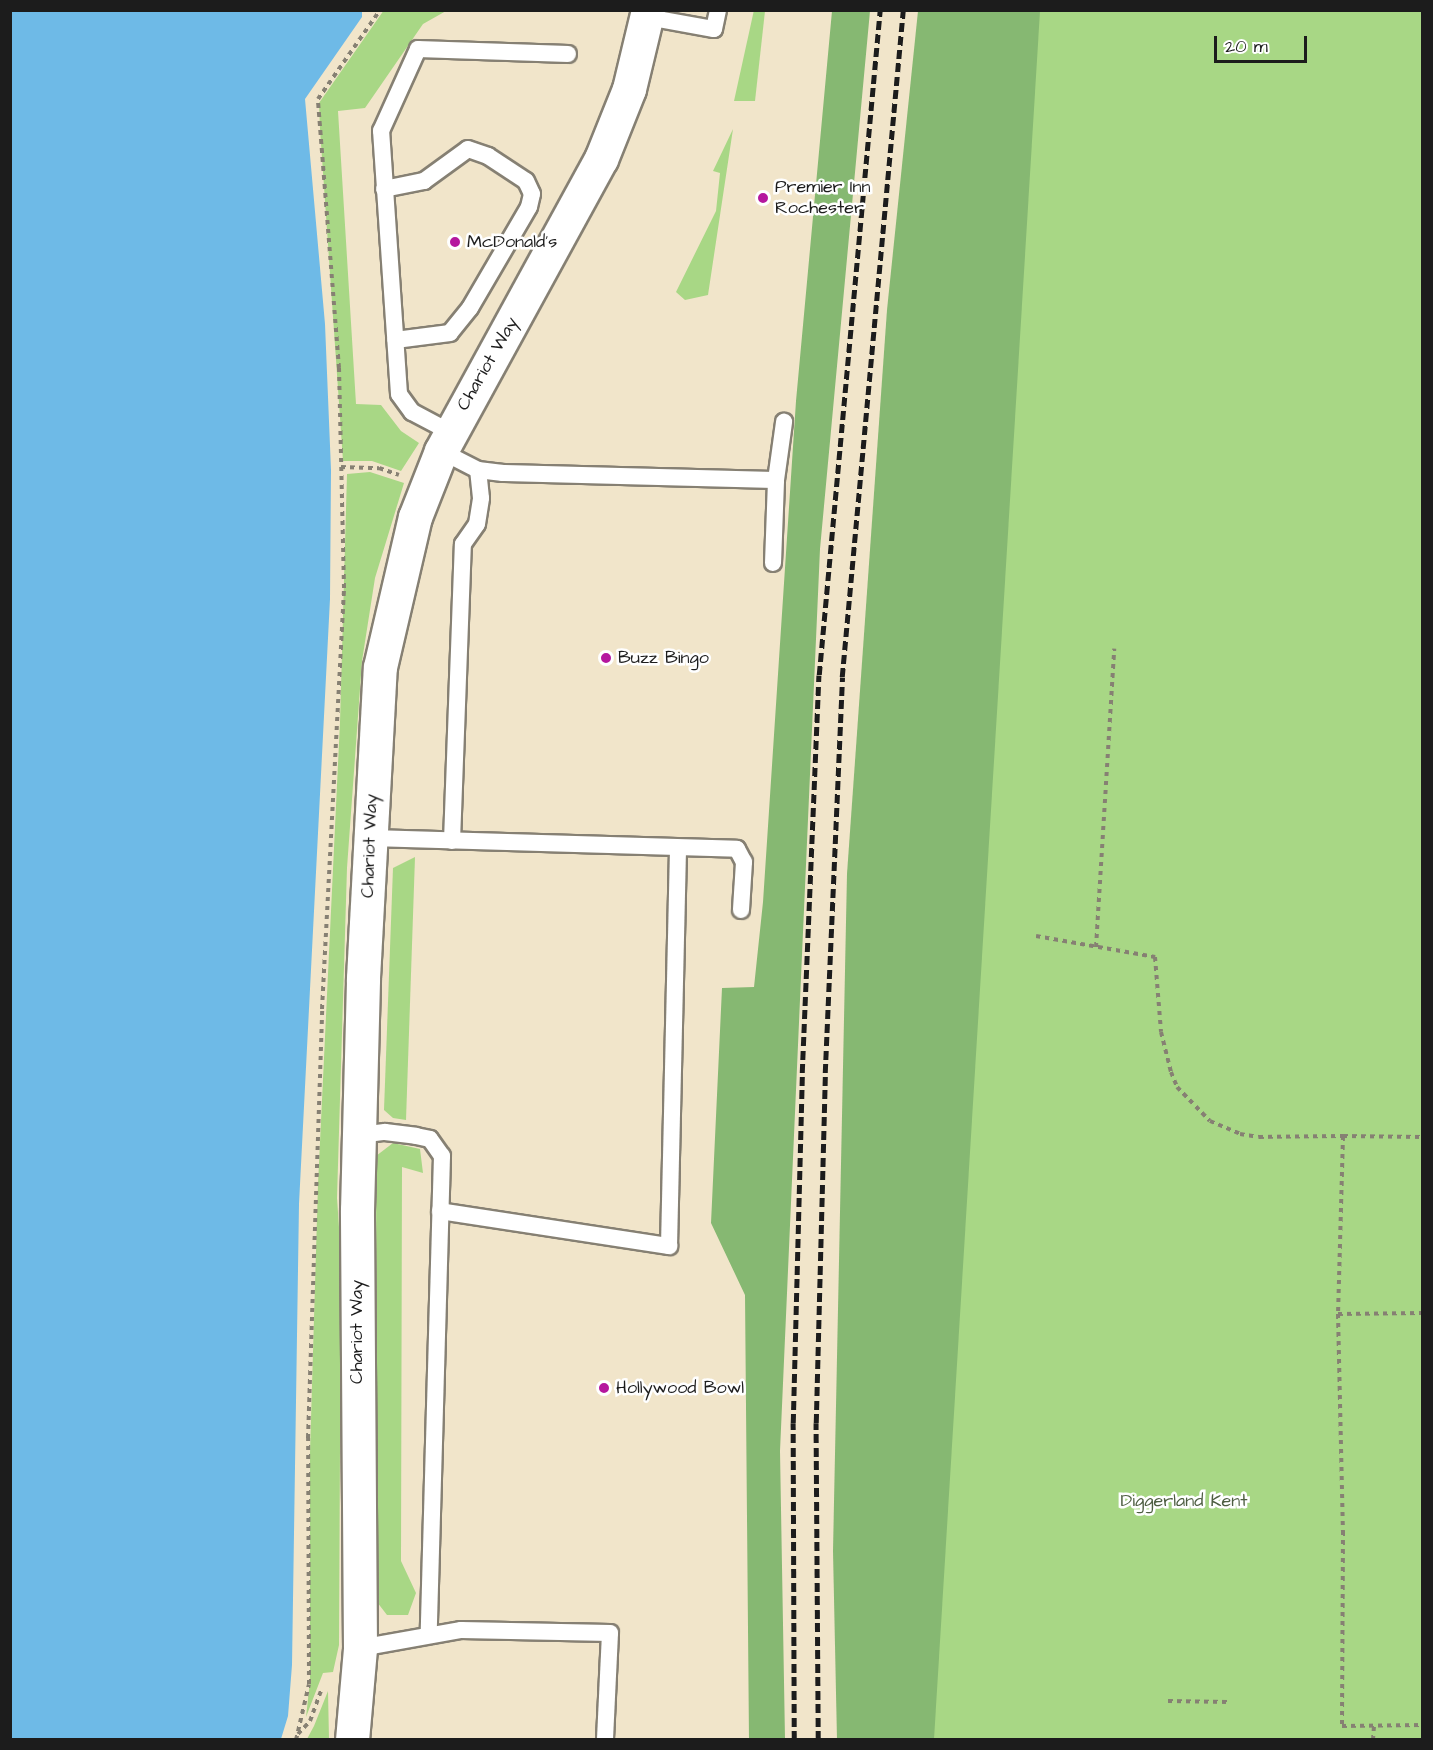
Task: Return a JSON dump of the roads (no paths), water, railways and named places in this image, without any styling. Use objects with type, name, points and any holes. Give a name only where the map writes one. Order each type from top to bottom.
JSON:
[{"type":"street","name":"Chariot Way","points":[[352,1740],[360,1648],[359,1135],[380,667],[394,594],[415,517],[427,487],[446,441],[559,241],[601,159],[629,89],[647,14]]},
{"type":"lane","points":[[647,14],[714,29],[718,10]]},
{"type":"lane","points":[[568,54],[418,50],[381,131],[399,394],[412,412],[478,470],[776,480]]},
{"type":"lane","points":[[384,189],[424,181],[468,149],[488,156],[526,181],[532,194],[529,207],[470,308],[450,333],[395,340]]},
{"type":"lane","points":[[773,563],[776,480],[784,422]]},
{"type":"lane","points":[[452,841],[463,544],[477,524],[481,498],[478,470]]},
{"type":"lane","points":[[371,838],[738,849],[744,862],[741,910]]},
{"type":"lane","points":[[440,1211],[669,1246],[678,849]]},
{"type":"lane","points":[[359,1135],[386,1132],[430,1140],[442,1156],[429,1634]]},
{"type":"lane","points":[[360,1648],[429,1634],[509,1628],[610,1633],[605,1740]]},
{"type":"water","points":[[11,10],[362,11],[362,17],[305,99],[325,324],[331,470],[330,599],[299,1204],[292,1665],[288,1716],[281,1739],[11,1739]]},
{"type":"railway","points":[[794,1740],[793,1423],[802,1073],[819,675],[880,10]]},
{"type":"railway","points":[[818,1740],[816,1423],[825,1073],[842,677],[903,10]]},
{"type":"place","name":"Premier Inn Rochester","points":[[763,198]]},
{"type":"place","name":"McDonald's","points":[[455,242]]},
{"type":"place","name":"Buzz Bingo","points":[[606,658]]},
{"type":"place","name":"Hollywood Bowl","points":[[604,1388]]},
{"type":"park label","name":"Diggerland Kent","points":[[1184,1501]]}]
